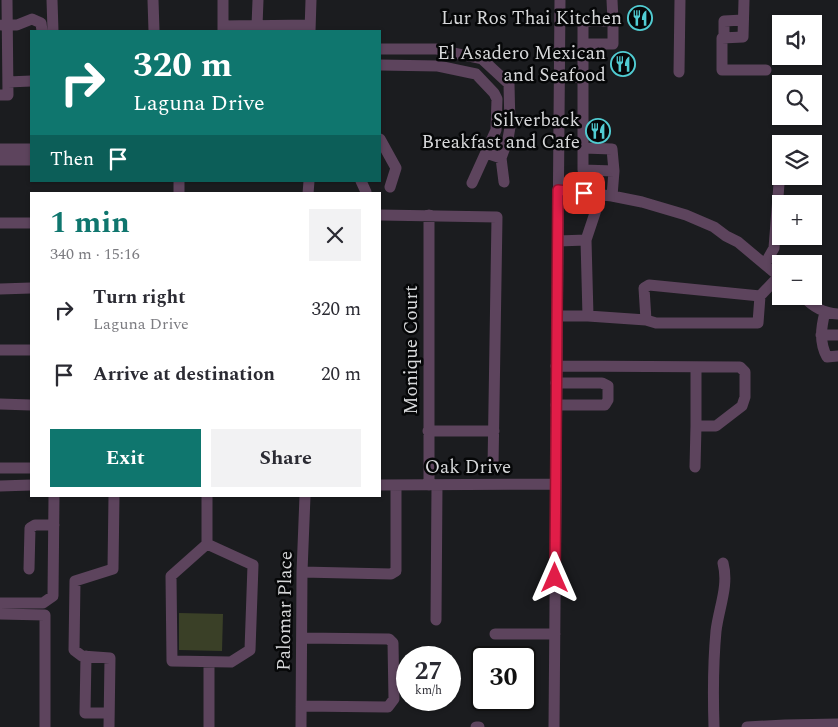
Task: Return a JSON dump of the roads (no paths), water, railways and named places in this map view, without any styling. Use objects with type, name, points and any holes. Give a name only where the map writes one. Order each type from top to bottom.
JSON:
[{"type":"street","points":[[0,95],[8,95],[4,25],[7,0]]},
{"type":"street","points":[[52,0],[53,30]]},
{"type":"street","points":[[153,0],[154,30]]},
{"type":"street","points":[[223,0],[223,29],[257,26],[310,28],[311,0]]},
{"type":"street","points":[[257,26],[258,0]]},
{"type":"street","points":[[554,727],[560,0]]},
{"type":"street","points":[[584,44],[613,44],[612,0]]},
{"type":"street","points":[[679,72],[680,0]]},
{"type":"street","points":[[724,38],[743,37],[744,0]]},
{"type":"street","points":[[4,25],[18,24],[32,19],[42,23],[42,30]]},
{"type":"street","points":[[743,20],[724,20],[722,70],[766,70]]},
{"type":"street","points":[[613,21],[584,21],[583,170],[614,171]]},
{"type":"street","points":[[381,49],[436,49],[486,61],[509,84],[510,127],[501,158],[504,182]]},
{"type":"street","points":[[441,66],[446,51]]},
{"type":"street","points":[[381,65],[441,66],[476,74],[496,96],[496,130],[472,183]]},
{"type":"street","points":[[559,76],[584,78]]},
{"type":"street","points":[[8,82],[30,81]]},
{"type":"street","points":[[381,141],[396,168],[390,187]]},
{"type":"street","points":[[584,148],[612,148],[614,171],[607,195],[586,240],[588,316]]},
{"type":"street","points":[[0,149],[30,149]]},
{"type":"street","points":[[486,153],[501,158]]},
{"type":"street","points":[[0,160],[30,160]]},
{"type":"street","points":[[765,264],[774,248],[779,185]]},
{"type":"street","points":[[558,190],[607,195],[642,202],[686,216],[714,227],[738,242],[772,270]]},
{"type":"street","points":[[381,215],[496,217],[493,467]]},
{"type":"street","name":"Monique Court","points":[[429,216],[428,431],[433,485],[436,620]]},
{"type":"street","points":[[0,223],[30,223]]},
{"type":"street","points":[[558,241],[586,240]]},
{"type":"street","points":[[557,316],[646,320],[656,323],[758,323],[760,296],[772,285]]},
{"type":"street","points":[[646,320],[644,288],[649,286],[760,296]]},
{"type":"street","points":[[0,288],[30,288]]},
{"type":"street","points":[[812,305],[824,312],[838,314]]},
{"type":"street","points":[[824,312],[821,335],[822,348],[827,356],[838,356]]},
{"type":"street","points":[[821,335],[838,335]]},
{"type":"street","points":[[0,350],[30,350]]},
{"type":"street","points":[[556,366],[740,367],[745,372],[745,397],[742,406],[716,426],[696,426]]},
{"type":"street","points":[[695,467],[696,367]]},
{"type":"street","points":[[556,383],[602,383],[608,386],[608,400],[605,405],[556,405]]},
{"type":"street","points":[[0,404],[30,404]]},
{"type":"street","points":[[428,431],[494,431]]},
{"type":"street","points":[[0,468],[30,468]]},
{"type":"street","name":"Oak Drive","points":[[381,485],[555,484]]},
{"type":"street","points":[[302,572],[392,574],[396,571],[396,485]]},
{"type":"street","points":[[0,486],[30,486]]},
{"type":"street","points":[[0,603],[43,603],[53,596],[54,497]]},
{"type":"street","points":[[109,727],[110,658],[82,656],[74,650],[75,581],[113,569],[114,497]]},
{"type":"street","points":[[207,497],[207,544],[171,576],[172,661],[231,662],[250,650],[253,565],[207,544]]},
{"type":"street","name":"Palomar Place","points":[[301,727],[302,572],[305,497]]},
{"type":"street","points":[[30,569],[30,528],[34,525],[54,525]]},
{"type":"street","points":[[714,727],[714,655],[717,625],[726,583],[724,563]]},
{"type":"street","points":[[0,614],[45,615],[45,727]]},
{"type":"street","points":[[495,634],[555,634]]},
{"type":"street","points":[[301,706],[388,708],[394,700],[393,643],[389,639],[302,638]]},
{"type":"street","points":[[86,656],[85,713],[109,713]]},
{"type":"street","points":[[209,662],[209,727]]},
{"type":"street","points":[[747,727],[838,724]]},
{"type":"place","name":"Lur Ros Thai Kitchen","points":[[640,18]]},
{"type":"place","name":"El Asadero Mexican and Seafood","points":[[623,64]]},
{"type":"place","name":"Silverback Breakfast and Cafe","points":[[598,131]]}]
